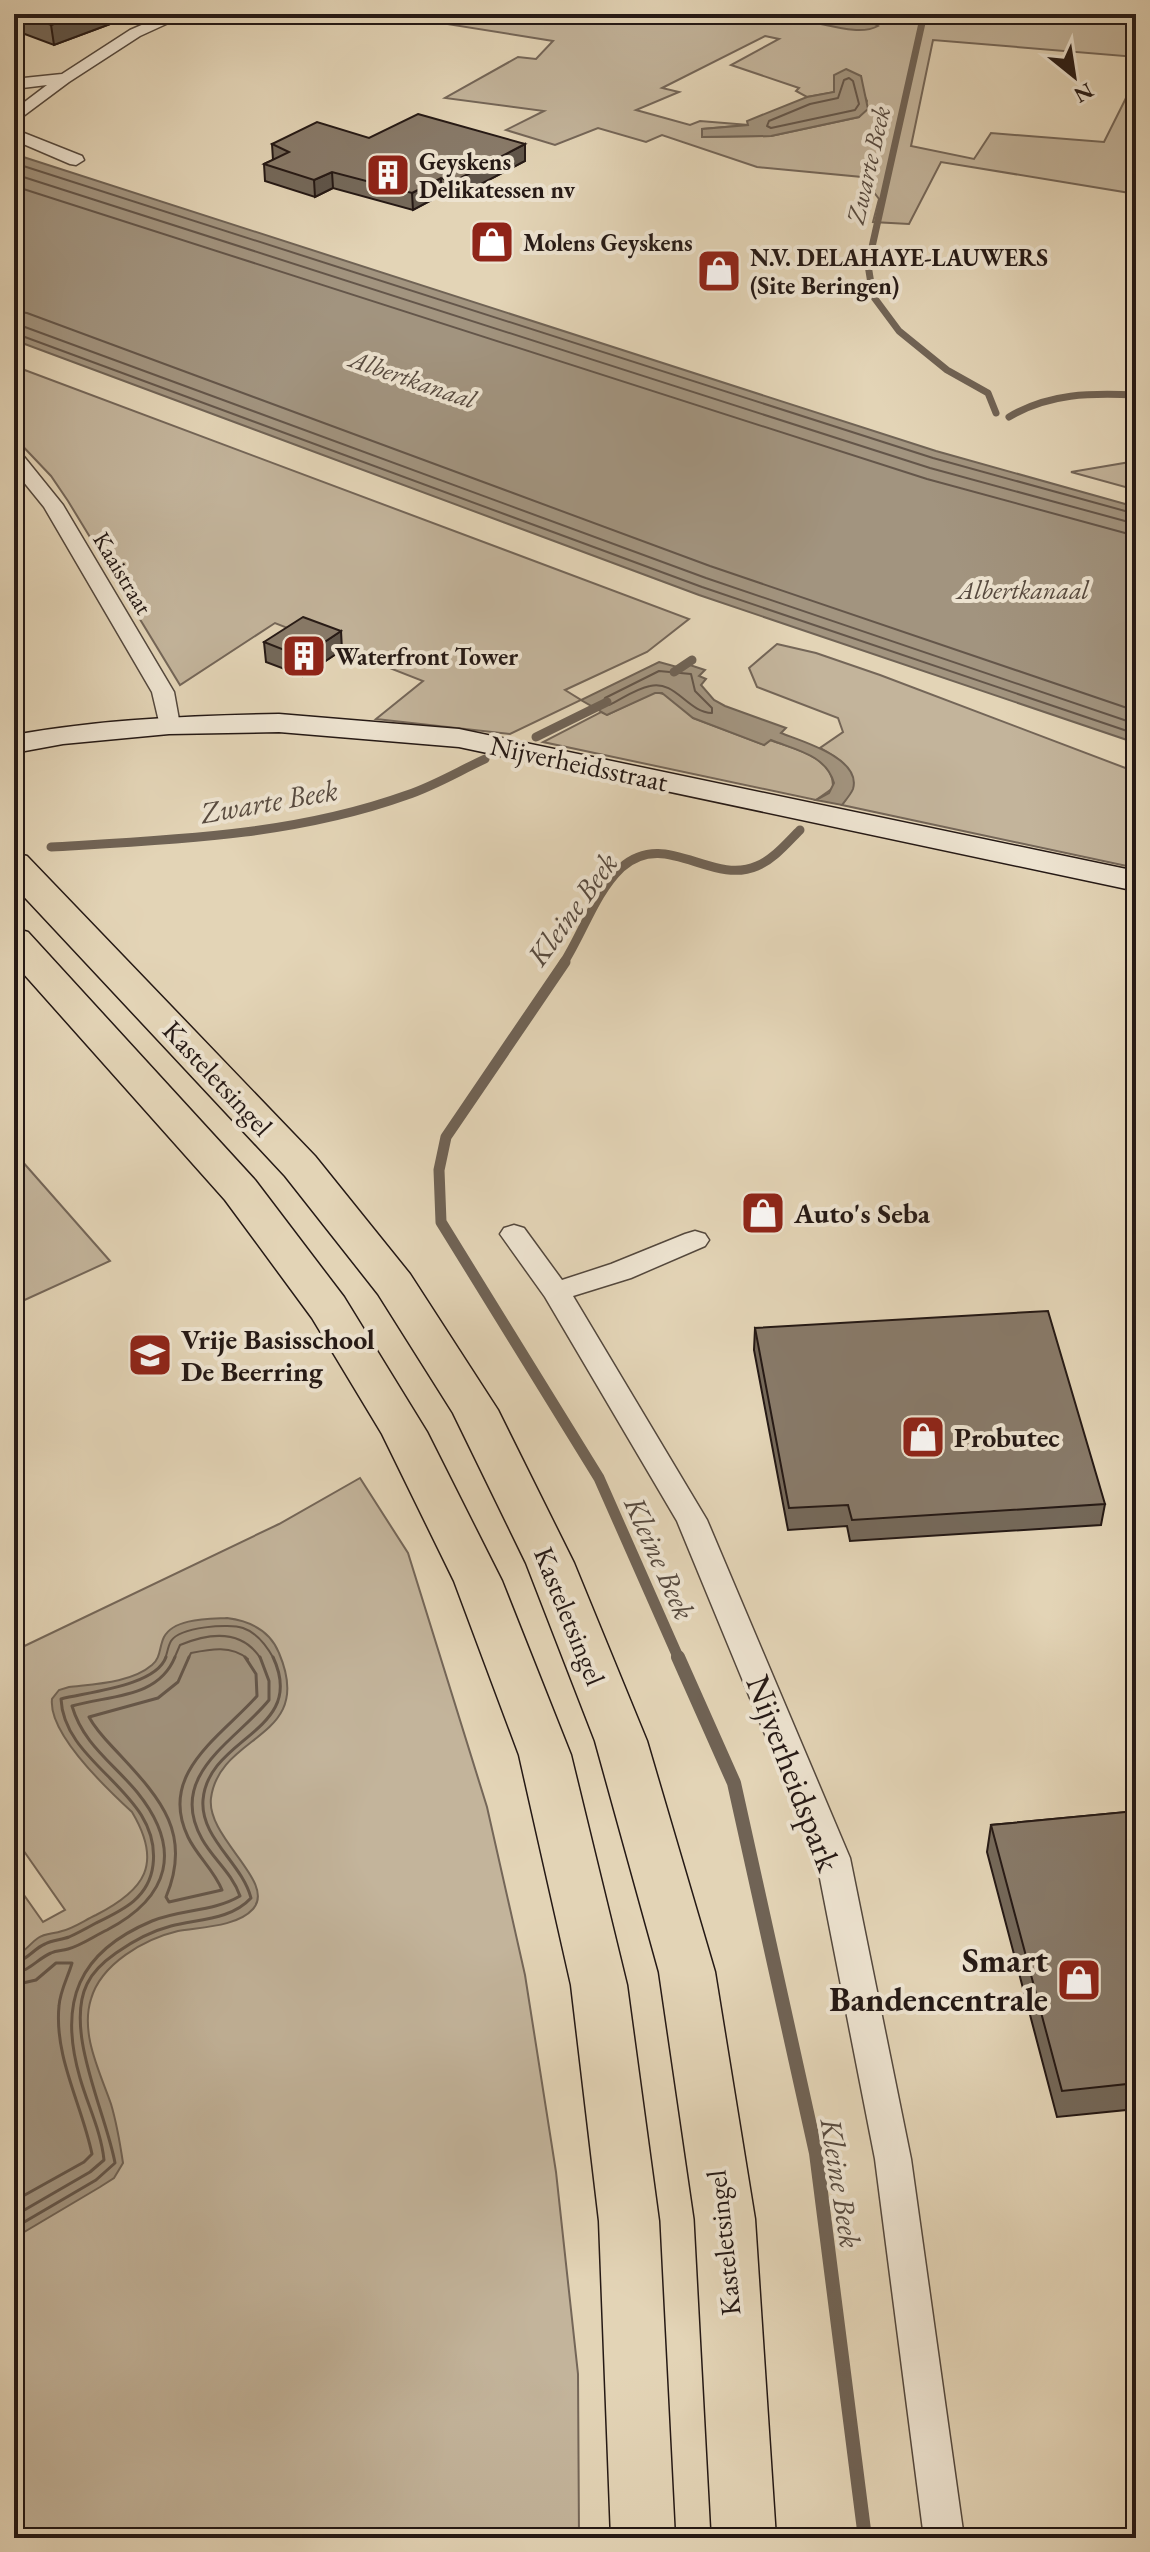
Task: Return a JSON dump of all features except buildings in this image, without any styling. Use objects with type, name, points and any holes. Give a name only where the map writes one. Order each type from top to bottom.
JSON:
[{"type":"main road","name":"Kasteletsingel","points":[[14,864],[300,1166],[394,1284],[475,1410],[550,1563],[621,1741],[687,1972],[725,2219],[744,2538]]},
{"type":"main road","name":"Kasteletsingel","points":[[14,940],[240,1190],[328,1308],[404,1432],[478,1581],[545,1755],[599,1985],[629,2221],[643,2538]]},
{"type":"street","points":[[14,118],[66,78],[135,33],[180,14]]},
{"type":"street","points":[[14,84],[66,78]]},
{"type":"street","points":[[14,134],[76,160]]},
{"type":"street","name":"Kaaistraat","points":[[14,457],[53,505],[163,692],[169,725]]},
{"type":"street","name":"Nijverheidsstraat","points":[[14,744],[63,735],[169,725],[279,723],[459,738],[1136,881]]},
{"type":"street","name":"Nijverheidspark","points":[[514,1234],[556,1292],[692,1520],[833,1858],[893,2159],[944,2538]]},
{"type":"street","points":[[556,1292],[621,1271],[695,1240]]},
{"type":"shaded area","points":[[463,14],[825,14],[813,22],[877,14],[1136,14],[1136,57],[933,40],[911,146],[974,159],[991,133],[1104,142],[1136,78],[1136,194],[941,162],[909,224],[873,222],[879,199],[862,177],[757,167],[662,135],[646,142],[598,128],[555,145],[506,130],[544,111],[445,98],[518,57],[536,59],[553,41],[447,24]],"holes":[[[765,36],[779,39],[731,65],[799,88],[796,91],[807,97],[835,92],[834,76],[861,76],[862,91],[867,101],[859,117],[771,136],[703,137],[703,129],[749,125],[700,121],[690,125],[636,110],[679,92],[662,88]]]},
{"type":"shaded area","points":[[14,366],[689,619],[647,652],[565,690],[581,700],[510,734],[376,719],[423,681],[275,623],[180,685],[68,501],[51,476],[14,437]]},
{"type":"shaded area","points":[[1136,461],[1136,490],[1071,472]]},
{"type":"shaded area","points":[[777,644],[816,653],[880,675],[1136,772],[1136,868],[842,805],[851,786],[849,771],[838,759],[820,748],[843,732],[838,718],[757,687],[749,668]]},
{"type":"shaded area","points":[[655,692],[668,695],[693,718],[764,745],[770,740],[811,756],[827,769],[833,788],[816,800],[543,742],[601,712],[607,715]]},
{"type":"shaded area","points":[[14,1152],[110,1261],[18,1303],[14,1299]]},
{"type":"shaded area","points":[[360,1478],[408,1553],[487,1807],[525,1975],[556,2172],[578,2374],[579,2538],[14,2538],[14,1881],[43,1922],[65,1910],[14,1837],[14,1651],[279,1524]]},
{"type":"water","points":[[825,14],[877,14],[865,18],[878,26],[854,30],[811,22]]},
{"type":"water","points":[[846,69],[861,76],[868,109],[859,117],[771,136],[702,137],[702,129],[748,125],[747,121],[807,97],[834,92],[834,75]]},
{"type":"water","name":"Albertkanaal","points":[[14,154],[936,451],[1136,507],[1136,743],[699,595],[14,340]]},
{"type":"water","points":[[659,662],[677,667],[684,663],[705,670],[699,676],[706,679],[701,685],[714,700],[786,728],[781,733],[828,752],[839,760],[853,778],[853,789],[842,805],[816,800],[829,793],[834,783],[817,760],[771,740],[764,745],[693,718],[662,693],[655,693],[607,715],[581,700]]},
{"type":"water","points":[[227,1618],[251,1624],[270,1638],[279,1653],[287,1682],[285,1703],[276,1720],[231,1760],[218,1776],[211,1798],[212,1813],[219,1828],[249,1873],[258,1898],[253,1909],[238,1919],[178,1931],[138,1947],[114,1964],[96,1986],[88,2012],[88,2026],[93,2053],[113,2111],[123,2163],[114,2178],[14,2238],[14,1956],[41,1936],[71,1928],[127,1896],[144,1874],[147,1861],[141,1830],[132,1812],[95,1776],[69,1744],[53,1713],[52,1699],[59,1690],[112,1682],[143,1671],[155,1662],[164,1637],[176,1626],[192,1621]]},
{"type":"waterway","name":"Zwarte Beek","points":[[924,14],[868,265],[873,296],[899,331],[947,370],[988,393],[996,413]]},
{"type":"waterway","name":"Kleine Beek","points":[[1009,417],[1039,403],[1071,396],[1136,395]]},
{"type":"waterway","name":"Zwarte Beek","points":[[674,672],[692,660]]},
{"type":"waterway","name":"Zwarte Beek","points":[[536,737],[607,702]]},
{"type":"waterway","name":"Zwarte Beek","points":[[51,847],[141,842],[276,828],[364,809],[437,783],[485,759]]},
{"type":"waterway","name":"Kleine Beek","points":[[563,964],[604,889],[621,868],[638,857],[671,855],[723,869],[740,870],[769,859],[800,830]]},
{"type":"waterway","name":"Kleine Beek","points":[[565,962],[446,1137],[439,1170],[441,1222],[599,1478],[679,1659]]},
{"type":"waterway","name":"Kleine Beek","points":[[678,1657],[734,1783],[816,2153],[865,2538]]},
{"type":"place","name":"Geyskens Delikatessen nv","points":[[388,175]]},
{"type":"place","name":"Molens Geyskens","points":[[492,242]]},
{"type":"place","name":"N.V. DELAHAYE-LAUWERS (Site Beringen)","points":[[719,271]]},
{"type":"place","name":"Waterfront Tower","points":[[304,656]]},
{"type":"place","name":"Auto's Seba","points":[[763,1213]]},
{"type":"place","name":"Vrije Basisschool De Beerring","points":[[150,1355]]},
{"type":"place","name":"Probutec","points":[[923,1437]]},
{"type":"place","name":"Smart Bandencentrale","points":[[1079,1980]]}]
